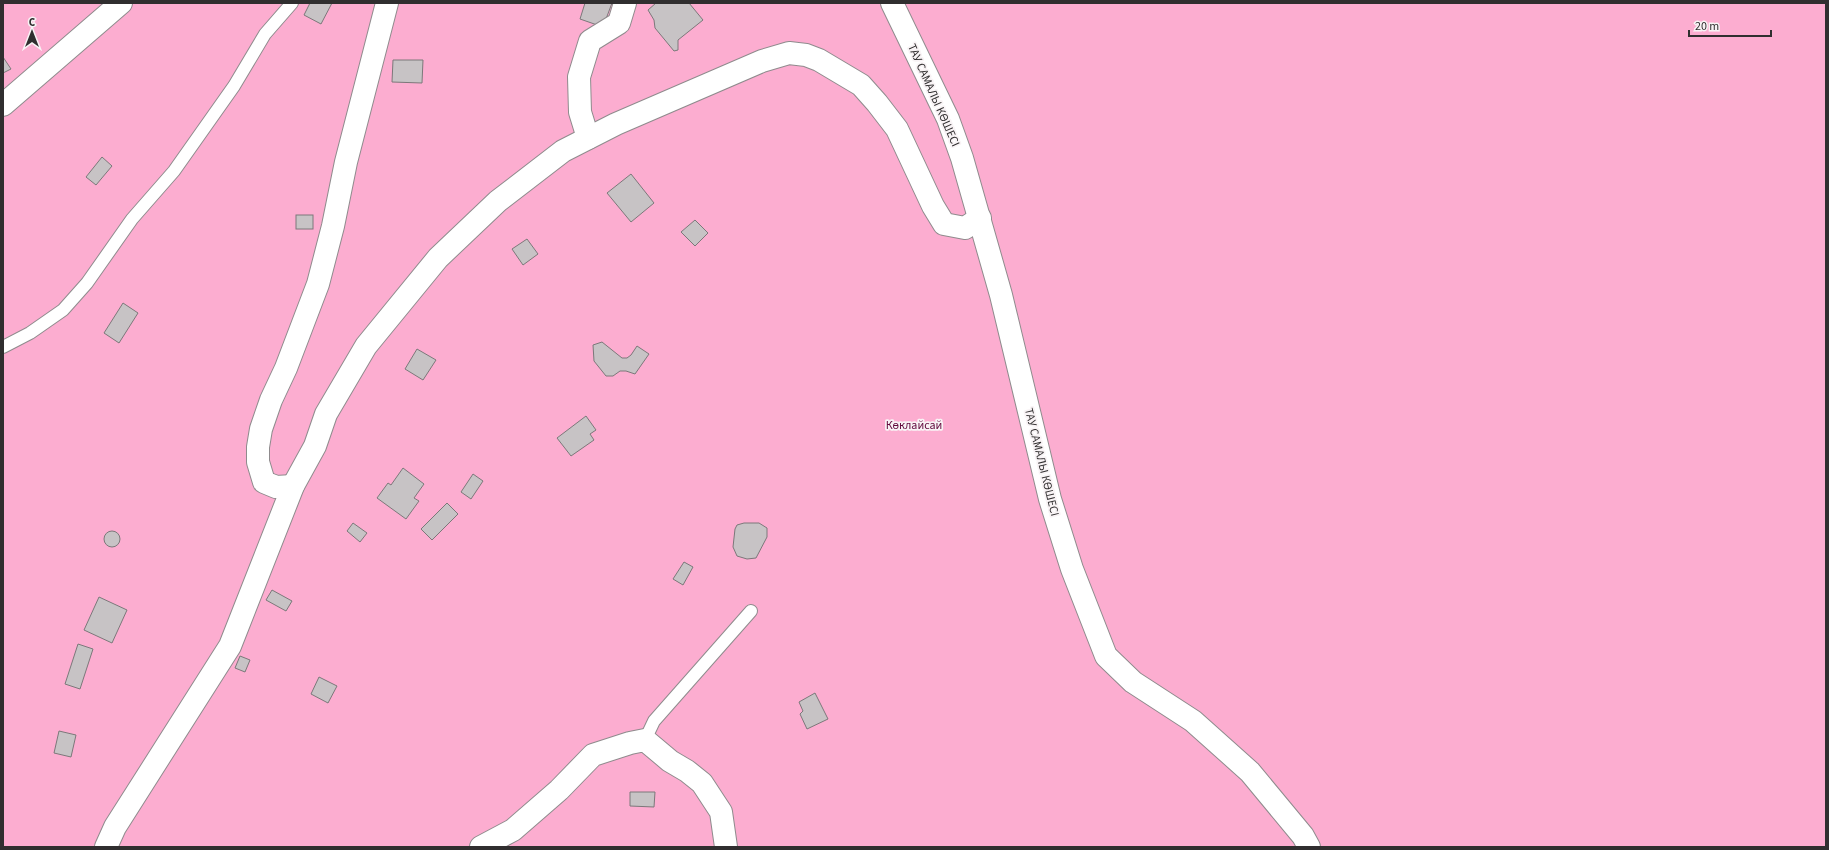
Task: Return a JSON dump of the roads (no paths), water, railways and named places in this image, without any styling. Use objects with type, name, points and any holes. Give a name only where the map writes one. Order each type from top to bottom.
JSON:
[{"type":"street","points":[[3,105],[121,3]]},
{"type":"street","points":[[293,486],[276,487],[264,482],[258,462],[258,447],[261,429],[271,400],[286,368],[318,284],[333,226],[346,162],[387,3]]},
{"type":"street","points":[[588,138],[580,112],[579,77],[590,41],[619,23],[625,3]]},
{"type":"street","name":"ТАУ САМАЛЫ КӨШЕСІ","points":[[892,3],[948,120],[962,158],[1001,295],[1050,499],[1072,568],[1106,656],[1134,682],[1193,721],[1250,772],[1303,836],[1309,847]]},
{"type":"street","points":[[106,847],[115,827],[230,646],[293,486],[315,446],[326,414],[366,346],[438,258],[498,201],[563,151],[616,124],[762,61],[788,53],[819,60],[861,85],[897,129],[932,206],[944,224],[965,228],[980,218]]},
{"type":"street","points":[[481,847],[513,830],[559,790],[593,755],[630,743],[645,740],[670,761],[687,771],[702,783],[721,812],[726,847]]},
{"type":"lane","points":[[3,348],[30,333],[63,310],[87,283],[132,219],[174,171],[234,86],[265,34],[292,3]]},
{"type":"lane","points":[[645,740],[654,721],[751,611]]},
{"type":"park label","name":"Көклайсай","points":[[914,425]]}]
